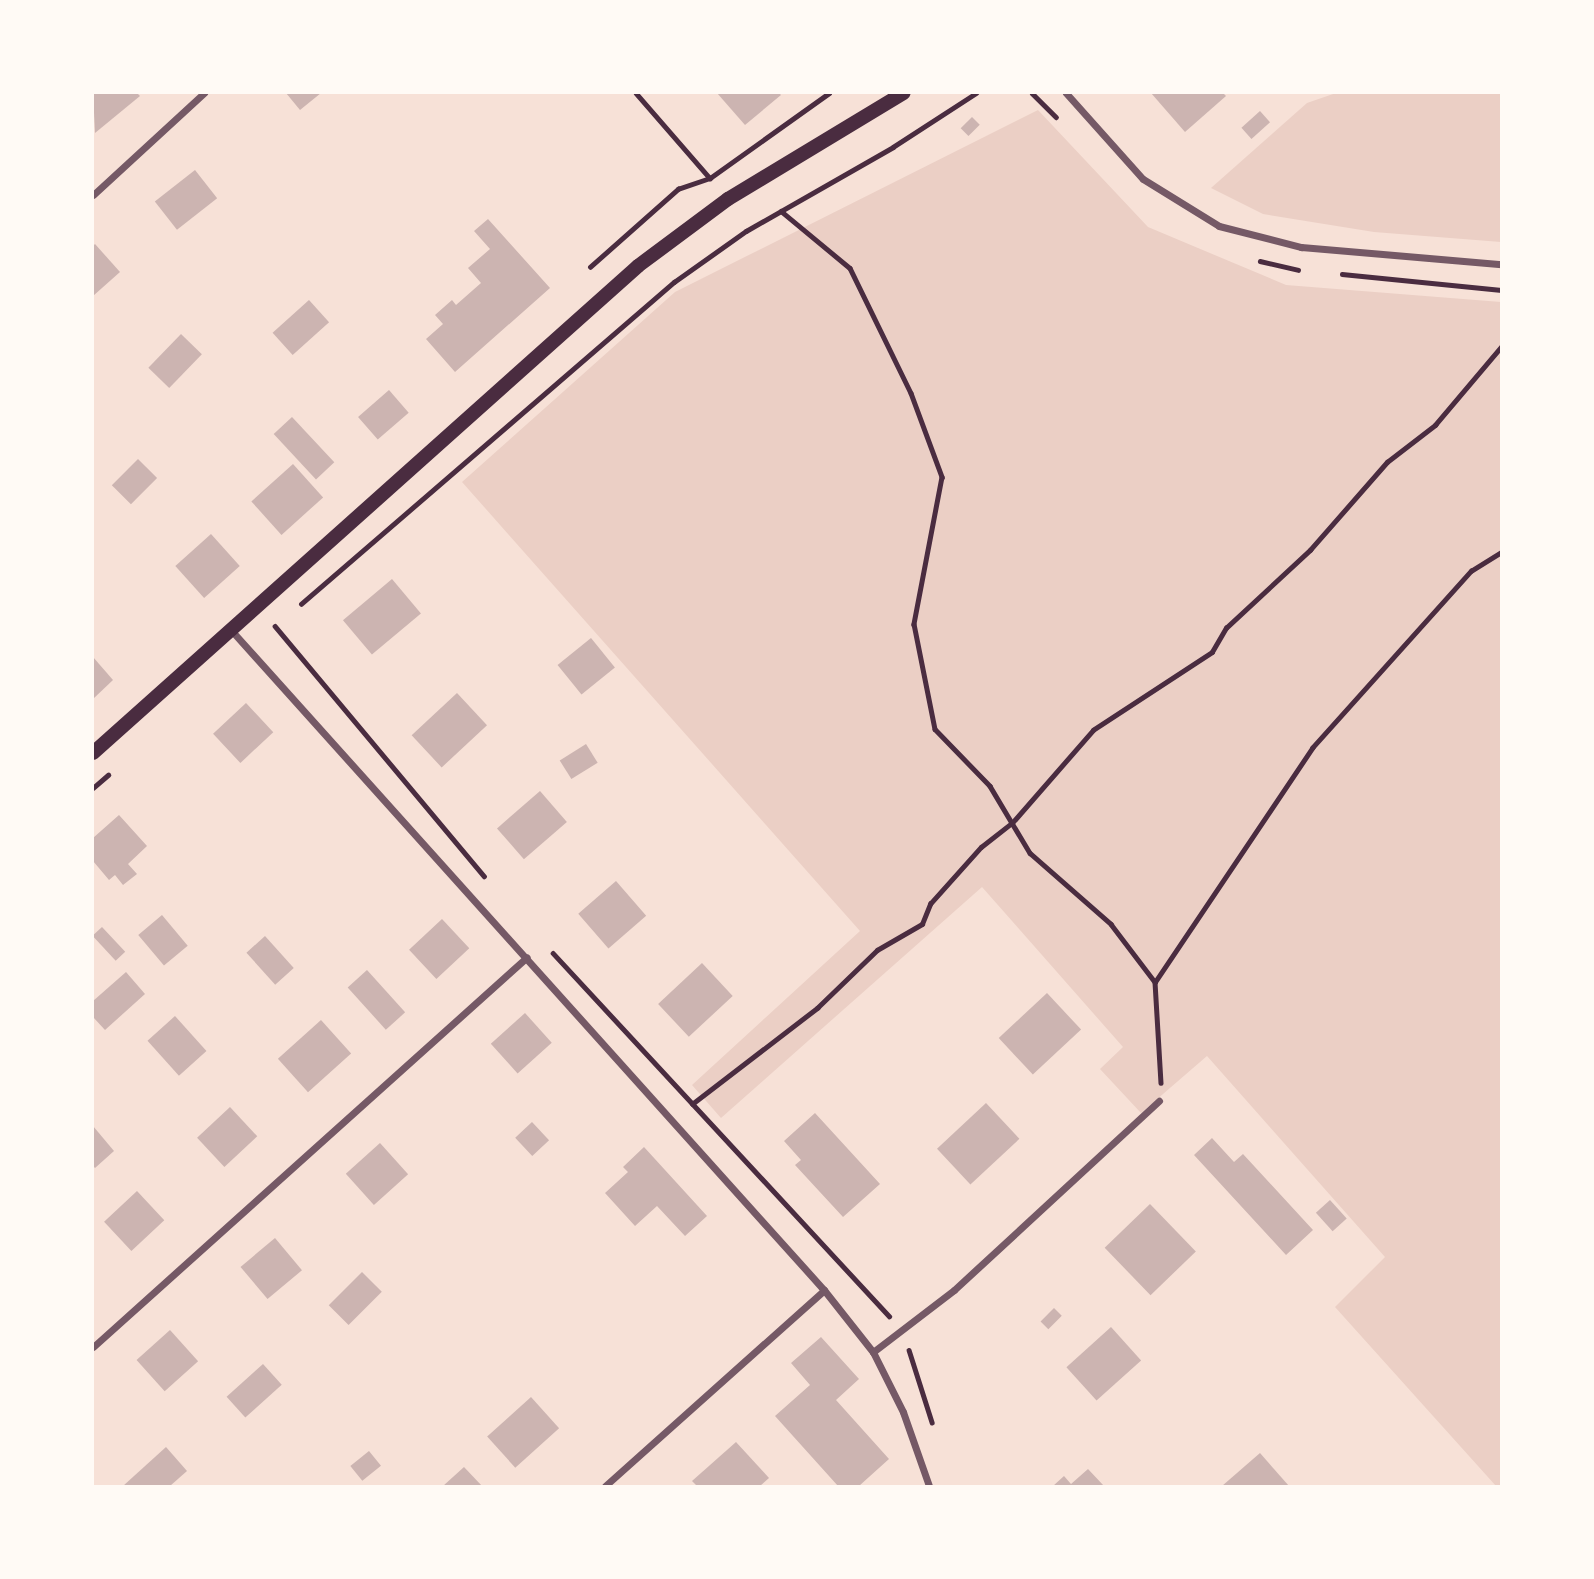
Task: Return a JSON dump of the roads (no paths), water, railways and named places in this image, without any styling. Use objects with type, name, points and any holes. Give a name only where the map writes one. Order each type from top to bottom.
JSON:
[{"type":"main road","points":[[93,753],[638,265],[728,198],[904,93]]},
{"type":"street","points":[[93,195],[204,93]]},
{"type":"street","points":[[1066,93],[1143,179],[1219,226],[1301,247],[1501,264]]},
{"type":"street","points":[[231,630],[824,1290],[873,1352],[903,1412],[929,1486]]},
{"type":"street","points":[[93,1347],[527,957]]},
{"type":"street","points":[[873,1352],[954,1290],[1159,1101]]},
{"type":"street","points":[[605,1486],[824,1290]]}]
